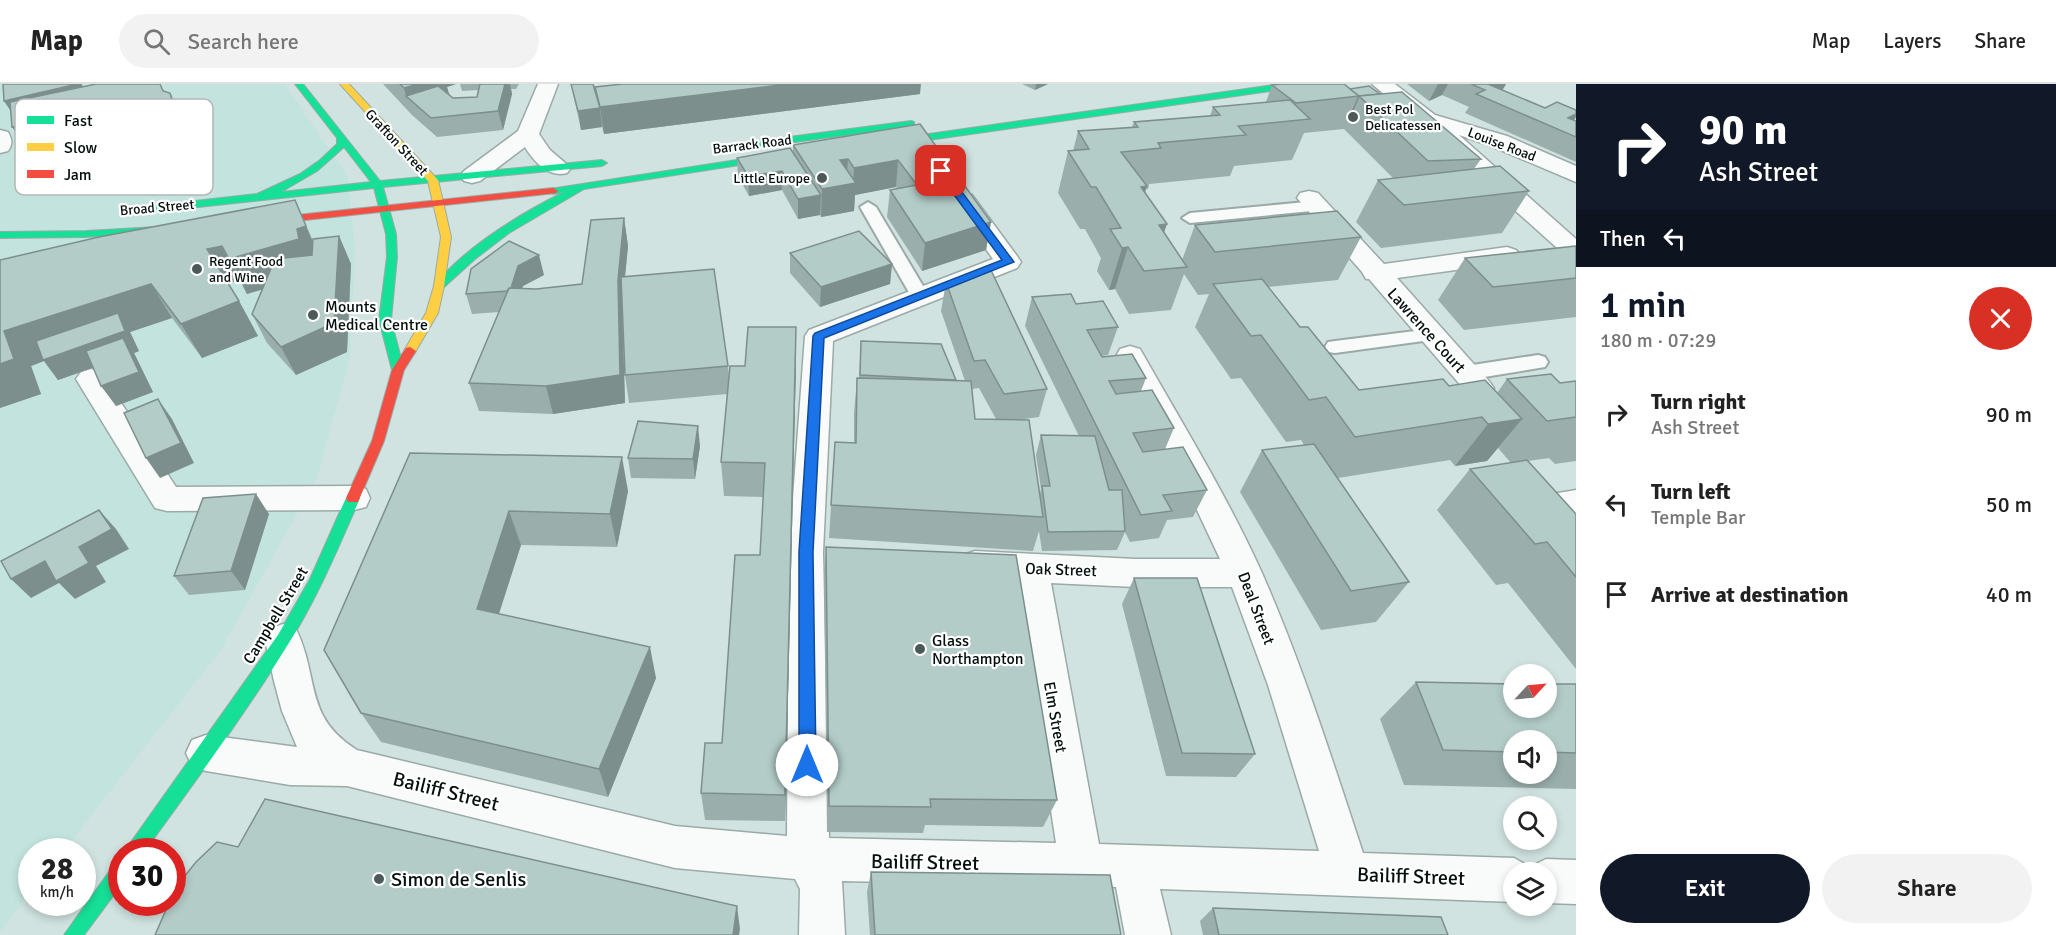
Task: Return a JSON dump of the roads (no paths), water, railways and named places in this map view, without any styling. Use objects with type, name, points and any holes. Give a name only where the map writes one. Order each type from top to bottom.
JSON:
[{"type":"main road","points":[[299,84],[378,185],[392,234],[392,257],[385,320],[398,370]]},
{"type":"main road","name":"Grafton Street","points":[[344,84],[433,180],[441,205]]},
{"type":"main road","points":[[873,145],[1298,84]]},
{"type":"main road","points":[[963,118],[1100,98]]},
{"type":"main road","name":"Barrack Road","points":[[733,147],[930,122]]},
{"type":"main road","points":[[259,197],[295,183],[320,167],[342,144],[341,137]]},
{"type":"main road","name":"Barrack Road","points":[[251,223],[441,205],[580,188],[720,164],[790,155]]},
{"type":"main road","points":[[378,185],[615,162]]},
{"type":"main road","name":"Broad Street","points":[[120,211],[378,185]]},
{"type":"main road","points":[[439,286],[500,230],[580,188]]},
{"type":"main road","name":"Campbell Street","points":[[143,838],[206,753],[283,640],[316,581],[378,441],[398,370],[432,314],[439,286],[446,237],[441,205]]},
{"type":"main road","points":[[0,236],[194,232]]},
{"type":"main road","points":[[73,935],[108,887]]},
{"type":"street","points":[[472,176],[491,164],[528,134],[548,84]]},
{"type":"street","points":[[1382,84],[1426,118],[1573,250]]},
{"type":"street","name":"Louise Road","points":[[1426,118],[1498,141],[1576,175]]},
{"type":"street","points":[[528,134],[541,155],[559,168]]},
{"type":"street","points":[[0,137],[0,146]]},
{"type":"street","points":[[822,935],[822,886],[808,859],[806,552],[819,336],[1008,262],[948,180]]},
{"type":"street","name":"Lawrence Court","points":[[1313,202],[1472,380]]},
{"type":"street","points":[[144,255],[178,247],[194,232]]},
{"type":"street","name":"Lawrence Court","points":[[1375,273],[1573,250]]},
{"type":"street","name":"Deal Street","points":[[1130,356],[1190,465],[1244,573],[1299,718],[1348,874]]},
{"type":"street","points":[[91,379],[167,499],[354,498]]},
{"type":"street","points":[[1520,510],[1576,502]]},
{"type":"street","points":[[806,552],[841,555]]},
{"type":"street","name":"Oak Street","points":[[948,563],[1031,569],[1244,573]]},
{"type":"street","name":"Elm Street","points":[[1031,569],[1082,865]]},
{"type":"street","name":"Bailiff Street","points":[[283,640],[312,736],[321,748],[347,767]]},
{"type":"street","name":"Bailiff Street","points":[[206,753],[309,768],[347,767],[675,847],[808,859],[1133,866],[1503,880]]},
{"type":"street","points":[[1133,866],[1148,935]]},
{"type":"street","points":[[1557,881],[1576,882]]},
{"type":"lane","points":[[1190,218],[1313,202]]},
{"type":"lane","points":[[868,207],[920,296]]},
{"type":"lane","points":[[1335,346],[1431,335]]},
{"type":"lane","points":[[1472,380],[1538,362]]},
{"type":"place","name":"Best Pol Delicatessen","points":[[1353,117]]},
{"type":"place","name":"Little Europe","points":[[822,178]]},
{"type":"place","name":"Regent Food and Wine","points":[[197,269]]},
{"type":"place","name":"Mounts Medical Centre","points":[[313,315]]},
{"type":"place","name":"Glass Northampton","points":[[920,649]]},
{"type":"place","name":"Simon de Senlis","points":[[379,879]]}]
